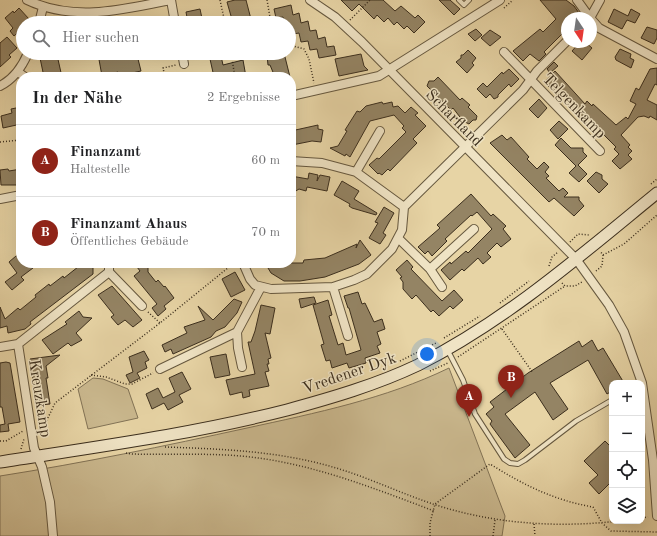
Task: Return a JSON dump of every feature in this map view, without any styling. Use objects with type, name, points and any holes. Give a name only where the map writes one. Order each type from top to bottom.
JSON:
[{"type":"main road","name":"Vredener Dyk","points":[[0,462],[36,452],[150,438],[244,421],[367,386],[417,365],[496,320],[529,297],[576,260],[657,193]]},
{"type":"street","points":[[27,0],[43,7],[61,11],[85,13],[121,10],[171,0],[174,16]]},
{"type":"street","name":"Scharfland","points":[[310,0],[345,26],[576,260],[609,305],[624,332],[641,380]]},
{"type":"street","points":[[296,95],[368,80],[389,71],[500,0]]},
{"type":"street","points":[[577,0],[586,12]]},
{"type":"street","points":[[593,12],[600,0]]},
{"type":"street","points":[[40,16],[43,7]]},
{"type":"street","points":[[597,26],[657,59]]},
{"type":"street","name":"Telgenkamp","points":[[404,207],[523,90],[530,79],[561,47]]},
{"type":"street","name":"Telgenkamp","points":[[504,52],[600,151]]},
{"type":"street","points":[[22,72],[26,60]]},
{"type":"street","points":[[183,60],[184,64]]},
{"type":"street","points":[[0,86],[16,77]]},
{"type":"street","points":[[356,172],[380,131]]},
{"type":"street","points":[[244,268],[255,285],[261,287],[271,289],[333,287],[367,274],[384,259],[399,239],[402,230],[404,207],[356,172],[322,163],[296,161]]},
{"type":"street","points":[[0,199],[16,196]]},
{"type":"street","points":[[430,270],[474,230]]},
{"type":"street","points":[[399,239],[430,270],[442,287]]},
{"type":"street","points":[[108,268],[108,272],[142,306]]},
{"type":"street","name":"Kreuzkamp","points":[[0,347],[18,344],[108,272]]},
{"type":"street","points":[[242,368],[238,348],[238,332],[261,287]]},
{"type":"street","points":[[333,287],[348,336]]},
{"type":"street","points":[[160,369],[238,332]]},
{"type":"street","name":"Kreuzkamp","points":[[18,344],[28,429],[50,502],[53,536]]},
{"type":"street","name":"Scharfland","points":[[645,404],[653,460],[657,516]]},
{"type":"lane","points":[[459,0],[464,5],[469,0]]},
{"type":"lane","points":[[447,349],[463,380],[475,414],[484,431],[504,459],[510,463],[518,464],[525,460],[576,421],[609,402]]},
{"type":"path","points":[[220,0],[223,16]]},
{"type":"path","points":[[267,0],[270,16]]},
{"type":"path","points":[[345,26],[370,0]]},
{"type":"path","points":[[296,46],[304,49],[309,59],[315,91]]},
{"type":"path","points":[[232,60],[235,72]]},
{"type":"path","points":[[164,72],[163,68],[184,64]]},
{"type":"path","points":[[0,142],[16,140]]},
{"type":"path","points":[[603,255],[624,244],[657,214]]},
{"type":"path","points":[[0,441],[6,441],[28,429],[46,422],[55,403],[160,323],[228,268]]},
{"type":"path","points":[[494,306],[531,280]]},
{"type":"path","points":[[142,306],[160,323]]},
{"type":"path","points":[[400,361],[442,340],[482,315]]},
{"type":"path","points":[[502,329],[533,373]]},
{"type":"path","points":[[91,375],[106,377],[125,384],[132,384],[160,369]]},
{"type":"path","points":[[165,446],[242,450],[290,457],[336,468],[435,504],[495,520],[534,524],[609,522]]},
{"type":"path","points":[[16,451],[36,452]]},
{"type":"path","points":[[122,451],[132,454],[241,456],[288,464],[333,474],[434,511]]},
{"type":"path","points":[[430,536],[430,523],[435,504],[490,464],[544,494],[593,508],[602,523],[611,531],[657,532]]},
{"type":"path","points":[[493,536],[495,520]]},
{"type":"path","points":[[534,524],[536,536]]},
{"type":"shaded area","points":[[449,368],[505,516],[502,536],[0,536],[0,476],[155,448],[324,411],[375,397],[425,379]]},
{"type":"shaded area","points":[[93,378],[103,379],[128,389],[138,418],[88,429],[78,389]]},
{"type":"building","points":[[246,0],[250,16],[231,16],[227,2]]},
{"type":"building","points":[[341,0],[383,0],[395,11],[401,6],[415,18],[418,15],[425,22],[414,33],[407,26],[404,29],[397,22],[394,25],[388,18],[384,22],[377,15],[374,19],[359,4],[352,11]]},
{"type":"building","points":[[439,0],[450,0],[460,9],[454,15]]},
{"type":"building","points":[[540,0],[566,0],[574,6],[578,12],[561,12],[561,35],[544,52],[546,54],[539,61],[530,54],[523,61],[513,51],[540,29],[543,32],[556,19]]},
{"type":"building","points":[[291,5],[293,15],[299,13],[301,23],[308,21],[310,31],[316,30],[318,39],[325,37],[327,47],[334,46],[336,55],[319,58],[317,49],[310,50],[308,41],[301,42],[299,33],[296,34],[296,16],[276,16],[274,9]]},
{"type":"building","points":[[19,8],[26,16],[16,16],[16,34],[14,36],[10,31],[13,28],[5,18],[13,11],[14,13]]},
{"type":"building","points":[[200,9],[202,16],[187,16],[186,12]]},
{"type":"building","points":[[614,9],[628,16],[631,9],[640,14],[635,23],[627,20],[622,29],[608,22]]},
{"type":"building","points":[[647,27],[657,30],[657,38],[654,44],[641,38]]},
{"type":"building","points":[[476,29],[482,35],[475,41],[468,34]]},
{"type":"building","points":[[490,30],[501,37],[490,46],[481,38]]},
{"type":"building","points":[[7,37],[16,49],[9,55],[11,57],[0,67],[0,43]]},
{"type":"building","points":[[575,48],[592,48],[582,60],[572,51]]},
{"type":"building","points":[[620,49],[631,54],[630,58],[634,60],[631,68],[616,60],[615,57]]},
{"type":"building","points":[[468,50],[476,58],[472,63],[474,65],[467,73],[456,62],[461,58],[461,55]]},
{"type":"building","points":[[361,54],[364,66],[368,70],[339,76],[335,59]]},
{"type":"building","points":[[40,60],[58,60],[61,72],[43,72]]},
{"type":"building","points":[[99,60],[138,60],[141,71],[137,72],[101,72]]},
{"type":"building","points":[[210,60],[222,60],[223,65],[243,60],[245,72],[213,72]]},
{"type":"building","points":[[268,60],[286,60],[289,72],[273,72],[270,65],[268,65]]},
{"type":"building","points":[[554,62],[558,66],[550,73],[547,69]]},
{"type":"building","points":[[657,68],[657,85],[655,84],[647,100],[657,105],[657,120],[650,116],[649,118],[644,116],[638,117],[621,135],[630,145],[628,147],[632,151],[628,155],[632,159],[620,169],[612,161],[619,154],[614,149],[616,147],[585,113],[580,119],[569,107],[572,104],[561,92],[558,96],[544,82],[555,71],[585,104],[587,101],[592,106],[593,104],[616,125],[626,117],[628,119],[636,104],[630,101],[636,88],[639,90],[650,69]]},
{"type":"building","points":[[509,69],[519,79],[511,87],[509,84],[498,95],[498,97],[494,99],[490,94],[486,98],[477,89],[483,83],[487,87],[502,72],[503,74]]},
{"type":"building","points":[[438,77],[460,100],[462,98],[470,105],[468,107],[477,116],[476,120],[473,120],[469,124],[463,121],[453,108],[451,110],[427,86],[429,81],[434,81]]},
{"type":"building","points":[[539,99],[547,108],[538,118],[529,109]]},
{"type":"building","points":[[382,102],[383,104],[392,102],[393,107],[398,106],[405,113],[411,107],[418,113],[415,115],[426,126],[413,139],[417,143],[390,171],[388,169],[382,175],[379,173],[378,174],[369,165],[377,158],[379,159],[406,132],[402,128],[404,126],[394,115],[370,121],[350,157],[330,148],[338,146],[347,131],[345,130],[357,111],[360,112],[366,106]]},
{"type":"building","points":[[16,108],[16,125],[3,128],[1,116],[12,113],[11,109]]},
{"type":"building","points":[[559,121],[568,129],[558,139],[550,130]]},
{"type":"building","points":[[318,125],[318,129],[323,130],[321,142],[312,141],[296,144],[296,130]]},
{"type":"building","points":[[502,135],[507,140],[511,137],[529,157],[527,159],[537,169],[544,162],[549,167],[545,172],[549,176],[546,178],[559,191],[563,188],[568,193],[564,197],[579,197],[579,200],[584,206],[574,216],[554,198],[549,202],[490,143]]},
{"type":"building","points":[[561,138],[571,148],[583,148],[583,152],[587,156],[578,165],[587,174],[579,182],[569,173],[576,166],[555,145]]},
{"type":"building","points":[[0,170],[16,170],[16,185],[1,185]]},
{"type":"building","points":[[596,172],[602,175],[602,179],[608,184],[599,193],[587,181]]},
{"type":"building","points":[[309,173],[318,175],[317,181],[320,175],[330,177],[327,191],[307,187],[306,191],[299,189],[296,191],[296,177],[308,179]]},
{"type":"building","points":[[342,181],[359,191],[354,199],[377,213],[376,215],[352,208],[349,206],[350,204],[334,195]]},
{"type":"building","points":[[471,194],[491,216],[493,214],[506,226],[503,229],[511,239],[501,247],[497,243],[487,253],[491,257],[483,264],[478,258],[464,271],[462,269],[450,280],[441,270],[450,262],[451,264],[466,251],[468,253],[492,229],[477,212],[472,216],[471,215],[445,239],[447,241],[432,256],[428,251],[425,254],[418,247],[440,228],[437,225]]},
{"type":"building","points":[[384,207],[394,213],[383,233],[386,235],[380,244],[369,238],[378,223],[375,222]]},
{"type":"building","points":[[360,240],[371,255],[359,264],[325,277],[300,281],[284,281],[271,273],[268,268],[296,268],[296,263],[303,263],[304,260],[325,258],[357,244],[356,248]]},
{"type":"building","points":[[16,256],[16,268],[33,268],[21,277],[24,280],[12,290],[5,282],[17,273],[9,262]]},
{"type":"building","points":[[407,260],[413,267],[411,269],[442,301],[454,290],[463,300],[453,309],[450,306],[439,316],[433,310],[431,312],[416,295],[412,299],[403,289],[403,282],[400,278],[402,277],[396,270]]},
{"type":"building","points":[[77,268],[93,268],[93,274],[30,322],[31,324],[25,329],[8,333],[7,326],[0,328],[0,307],[5,319],[18,308],[20,310],[49,284],[50,286],[63,276],[64,278]]},
{"type":"building","points":[[138,268],[148,268],[148,272],[156,282],[158,280],[164,287],[165,286],[174,298],[164,306],[166,309],[158,316],[152,308],[157,304],[134,276],[140,271]]},
{"type":"building","points":[[235,272],[245,290],[231,297],[222,279]]},
{"type":"building","points":[[112,286],[142,320],[133,327],[125,320],[118,325],[111,317],[114,315],[98,295]]},
{"type":"building","points":[[358,292],[362,304],[365,303],[374,322],[382,319],[385,329],[377,332],[381,344],[377,346],[380,353],[365,358],[366,363],[349,368],[347,363],[332,368],[330,360],[326,361],[321,345],[324,344],[313,305],[328,300],[332,315],[329,316],[338,345],[343,343],[346,355],[361,350],[344,296]]},
{"type":"building","points":[[314,297],[316,303],[301,308],[299,299]]},
{"type":"building","points":[[234,299],[242,302],[237,313],[225,327],[216,331],[211,337],[173,354],[171,349],[165,352],[162,345],[187,333],[184,327],[205,320],[198,306],[213,320]]},
{"type":"building","points":[[261,305],[275,308],[270,334],[265,333],[271,358],[268,359],[269,364],[267,364],[269,371],[265,372],[269,386],[249,390],[250,396],[243,398],[242,392],[230,395],[226,380],[255,374],[248,342],[251,342],[255,331]]},
{"type":"building","points":[[79,311],[83,317],[92,318],[76,333],[82,340],[71,346],[68,343],[53,354],[42,340],[67,324],[65,322]]},
{"type":"building","points":[[592,340],[598,351],[603,348],[622,380],[609,380],[609,393],[607,394],[588,360],[550,383],[568,409],[553,420],[535,392],[505,414],[530,445],[515,458],[490,424],[492,421],[486,414],[494,407],[490,402],[528,373],[579,341],[582,347]]},
{"type":"building","points":[[144,351],[149,360],[145,362],[147,368],[137,373],[140,378],[130,383],[126,375],[133,372],[129,357]]},
{"type":"building","points":[[226,354],[230,375],[215,378],[210,357]]},
{"type":"building","points":[[60,355],[46,366],[48,378],[46,378],[50,404],[40,405],[39,399],[36,400],[30,359]]},
{"type":"building","points":[[0,363],[10,363],[20,422],[8,424],[9,431],[0,432],[0,425],[5,424],[2,407],[0,407]]},
{"type":"building","points":[[182,372],[191,389],[179,395],[183,402],[168,410],[164,403],[152,409],[146,394],[158,388],[163,398],[175,392],[169,378]]},
{"type":"building","points":[[605,441],[609,445],[609,484],[599,494],[589,483],[598,475],[584,461]]},
{"type":"place","name":"Finanzamt Ahaus","points":[[511,398]]},
{"type":"place","name":"Finanzamt","points":[[469,417]]}]
